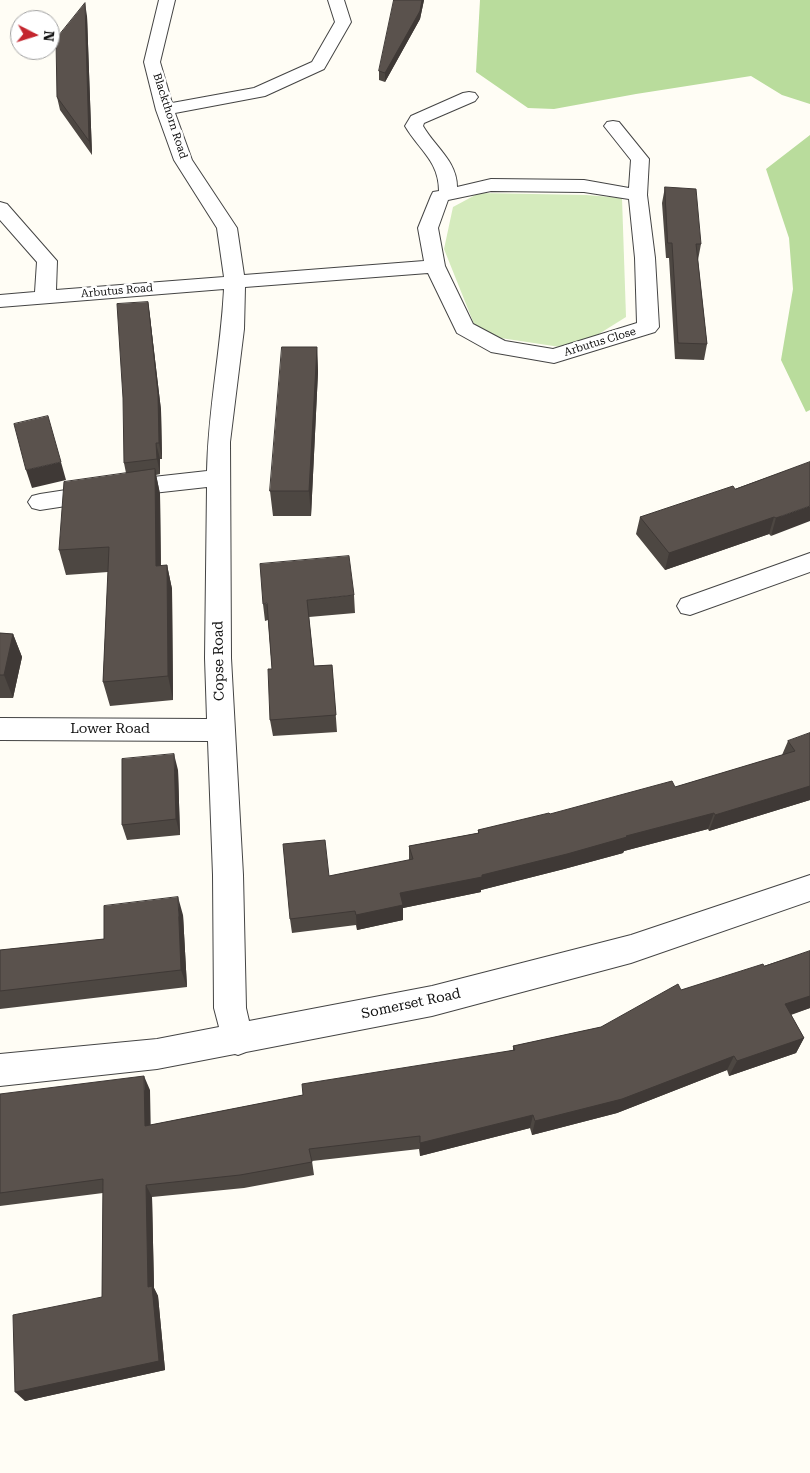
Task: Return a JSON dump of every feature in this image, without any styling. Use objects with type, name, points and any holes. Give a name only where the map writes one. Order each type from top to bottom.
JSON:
[{"type":"street","name":"Blackthorn Road","points":[[167,0],[152,62],[165,110],[183,160],[227,228],[235,282]]},
{"type":"street","points":[[165,110],[259,92],[318,65],[343,22],[336,0]]},
{"type":"street","points":[[469,97],[417,120],[414,126],[446,170],[449,180],[448,194],[491,185],[584,186],[638,195]]},
{"type":"street","name":"Arbutus Close","points":[[448,194],[440,196],[428,228],[435,266],[464,328],[499,347],[554,356],[648,327],[645,258],[638,195],[640,159],[613,126]]},
{"type":"street","points":[[0,208],[47,262],[45,297]]},
{"type":"street","points":[[235,282],[435,266]]},
{"type":"street","name":"Arbutus Road","points":[[0,301],[235,282]]},
{"type":"street","name":"Copse Road","points":[[235,282],[233,329],[219,442],[218,658],[228,875],[230,1008],[238,1040]]},
{"type":"street","points":[[40,502],[144,486],[219,478]]},
{"type":"street","points":[[690,606],[807,567]]},
{"type":"street","name":"Lower Road","points":[[0,729],[220,730]]},
{"type":"street","name":"Somerset Road","points":[[0,1070],[157,1054],[238,1040],[432,1001],[621,951],[810,888]]},
{"type":"green space","points":[[480,0],[810,0],[810,104],[782,95],[751,76],[554,109],[528,108],[476,72]]},
{"type":"green space","points":[[810,135],[810,410],[806,412],[781,360],[793,289],[789,238],[766,169]]},
{"type":"green space","points":[[479,193],[586,195],[622,198],[626,317],[594,337],[560,347],[494,337],[474,324],[444,249],[453,207]]},
{"type":"building","points":[[394,0],[422,0],[420,11],[385,73],[379,71]]},
{"type":"building","points":[[85,3],[89,141],[57,97],[56,60],[60,60],[60,34]]},
{"type":"building","points":[[665,187],[696,189],[701,244],[696,244],[707,344],[678,343],[672,243],[668,243]]},
{"type":"building","points":[[148,302],[158,394],[159,443],[156,443],[157,459],[124,463],[123,398],[117,304]]},
{"type":"building","points":[[282,347],[317,347],[309,491],[270,491]]},
{"type":"building","points":[[48,416],[61,462],[26,470],[14,424]]},
{"type":"building","points":[[810,462],[810,506],[669,553],[640,517],[733,486],[735,489]]},
{"type":"building","points":[[155,469],[156,566],[167,565],[168,676],[103,682],[109,547],[59,550],[64,482]]},
{"type":"building","points":[[349,556],[354,595],[307,600],[314,666],[332,665],[336,715],[270,720],[268,669],[272,669],[267,603],[263,604],[260,564]]},
{"type":"building","points":[[0,633],[13,634],[4,675],[0,675]]},
{"type":"building","points":[[810,733],[810,786],[715,815],[714,813],[626,836],[567,854],[482,875],[482,877],[400,893],[403,905],[356,915],[355,911],[290,919],[283,844],[325,840],[329,876],[413,859],[409,846],[479,833],[478,830],[550,814],[672,781],[675,787],[795,751],[788,741]]},
{"type":"building","points":[[174,754],[176,819],[122,825],[122,759]]},
{"type":"building","points":[[178,897],[181,970],[0,991],[0,950],[104,939],[104,906]]},
{"type":"building","points":[[810,951],[810,996],[785,1004],[804,1038],[737,1061],[734,1056],[622,1099],[535,1121],[533,1115],[420,1143],[420,1136],[309,1149],[312,1162],[240,1175],[146,1185],[148,1287],[152,1286],[159,1361],[15,1392],[13,1315],[102,1297],[103,1179],[0,1193],[0,1094],[144,1076],[145,1126],[303,1095],[302,1084],[515,1050],[513,1046],[601,1027],[678,984],[681,990]]}]
